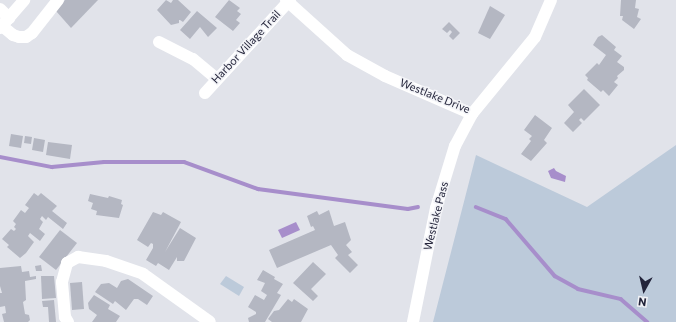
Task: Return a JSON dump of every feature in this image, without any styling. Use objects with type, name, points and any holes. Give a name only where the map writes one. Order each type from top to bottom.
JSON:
[{"type":"street","points":[[4,24],[24,0]]},
{"type":"street","points":[[0,9],[4,24],[13,35],[26,37],[32,33],[58,0]]},
{"type":"street","name":"Westlake Drive","points":[[288,1],[346,55],[386,76],[472,114],[535,37],[551,0]]},
{"type":"street","name":"Harbor Village Trail","points":[[205,93],[288,1]]},
{"type":"street","points":[[159,42],[193,59],[217,79]]},
{"type":"street","name":"Westlake Pass","points":[[413,322],[436,208],[455,146],[472,114]]},
{"type":"street","points":[[68,322],[65,317],[62,282],[67,263],[78,257],[106,261],[143,274],[210,322]]},
{"type":"shaded area","points":[[676,145],[676,322],[433,322],[476,155],[587,207]]},
{"type":"shaded area","points":[[554,168],[556,171],[566,176],[565,182],[551,178],[548,171]]},
{"type":"shaded area","points":[[296,222],[300,230],[282,238],[278,230]]},
{"type":"shaded area","points":[[226,276],[244,287],[239,296],[220,284]]},
{"type":"building","points":[[65,0],[98,0],[71,28],[56,11]]},
{"type":"building","points":[[166,0],[171,3],[173,0],[178,0],[191,12],[183,22],[179,20],[179,23],[171,25],[157,10]]},
{"type":"building","points":[[229,0],[240,8],[237,11],[241,14],[236,20],[240,23],[233,31],[215,17]]},
{"type":"building","points":[[621,0],[636,0],[635,8],[639,9],[637,17],[641,19],[634,29],[622,20],[623,16],[620,16]]},
{"type":"building","points":[[490,6],[505,15],[490,39],[478,33]]},
{"type":"building","points":[[197,11],[217,28],[208,37],[200,27],[190,39],[180,30]]},
{"type":"building","points":[[449,22],[460,33],[453,40],[449,36],[452,32],[450,30],[447,33],[442,29]]},
{"type":"building","points":[[602,35],[616,47],[614,50],[622,56],[617,62],[624,67],[624,70],[617,76],[618,78],[614,82],[618,85],[609,96],[603,90],[601,92],[587,80],[588,78],[585,75],[597,63],[599,65],[606,55],[593,45],[598,37]]},
{"type":"building","points":[[584,89],[600,105],[584,121],[581,118],[579,120],[582,123],[573,132],[564,123],[574,112],[568,105]]},
{"type":"building","points":[[535,115],[552,128],[544,140],[547,143],[531,161],[521,154],[531,141],[529,139],[532,136],[524,130]]},
{"type":"building","points":[[11,134],[23,136],[21,148],[9,146]]},
{"type":"building","points":[[25,136],[32,137],[31,144],[24,143]]},
{"type":"building","points":[[34,138],[45,140],[43,152],[32,150]]},
{"type":"building","points":[[48,142],[72,145],[70,159],[46,155]]},
{"type":"building","points":[[34,193],[38,196],[41,193],[57,206],[52,211],[67,223],[63,229],[48,217],[46,220],[42,216],[40,219],[43,222],[39,229],[45,234],[40,241],[30,233],[28,236],[34,242],[26,253],[20,258],[7,247],[9,245],[2,239],[11,229],[14,231],[16,229],[14,227],[16,224],[13,221],[21,210],[25,213],[29,208],[25,205]]},
{"type":"building","points":[[90,194],[108,198],[109,196],[122,200],[121,204],[123,205],[119,218],[96,215],[97,211],[91,209],[93,203],[88,201]]},
{"type":"building","points":[[329,210],[334,226],[345,222],[351,240],[346,245],[352,252],[348,255],[358,265],[350,273],[335,258],[338,255],[331,245],[277,268],[269,250],[315,230],[313,226],[311,227],[307,216],[317,211],[319,215]]},
{"type":"building","points":[[153,212],[161,215],[163,212],[181,222],[165,252],[180,228],[196,238],[184,261],[177,261],[177,257],[169,270],[158,263],[156,266],[146,260],[153,248],[153,244],[151,243],[148,247],[137,240]]},
{"type":"building","points":[[60,230],[77,243],[56,270],[39,257]]},
{"type":"building","points":[[313,262],[326,274],[311,289],[318,296],[313,301],[293,283]]},
{"type":"building","points":[[41,265],[42,271],[36,271],[35,266]]},
{"type":"building","points":[[21,266],[22,272],[29,271],[30,277],[36,276],[36,279],[25,281],[26,300],[23,302],[25,314],[29,315],[30,320],[28,322],[4,322],[2,314],[6,313],[5,306],[0,307],[0,293],[2,293],[0,286],[0,268]]},
{"type":"building","points":[[263,270],[283,284],[277,293],[281,295],[265,322],[249,322],[248,318],[256,314],[256,312],[248,307],[255,295],[264,300],[267,295],[261,291],[265,283],[257,280]]},
{"type":"building","points":[[41,276],[54,276],[56,298],[42,299]]},
{"type":"building","points":[[128,279],[153,296],[147,305],[138,299],[134,299],[126,310],[115,301],[113,304],[95,292],[101,284],[109,283],[117,288],[121,281]]},
{"type":"building","points":[[82,282],[84,309],[72,310],[70,283]]},
{"type":"building","points":[[94,295],[110,305],[108,309],[120,316],[116,322],[92,322],[97,315],[89,309],[88,303]]},
{"type":"building","points":[[288,299],[292,302],[294,299],[308,309],[301,322],[272,322],[268,319],[274,311],[279,310]]},
{"type":"building","points":[[54,300],[56,322],[49,322],[48,307],[43,307],[42,301]]},
{"type":"waterway","points":[[0,157],[52,167],[104,162],[184,162],[258,189],[408,209],[418,207]]},
{"type":"waterway","points":[[476,207],[506,219],[555,276],[578,289],[621,299],[647,322]]}]
